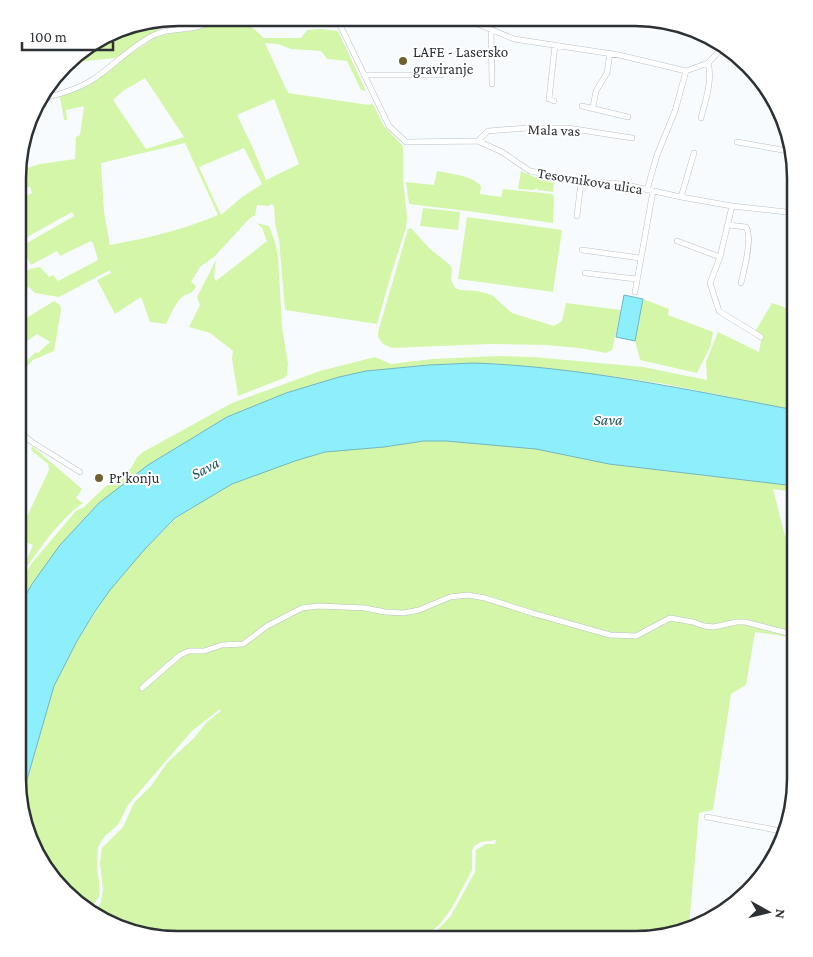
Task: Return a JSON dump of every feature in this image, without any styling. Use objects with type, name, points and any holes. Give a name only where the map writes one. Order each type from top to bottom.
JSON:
[{"type":"street","points":[[51,96],[85,84],[154,35],[197,26]]},
{"type":"street","name":"Tesovnikova ulica","points":[[340,26],[389,126],[406,142],[478,140],[502,152],[530,171],[581,181],[611,183],[681,198],[787,213]]},
{"type":"street","points":[[481,26],[514,39],[610,53],[686,71],[708,63],[719,52]]},
{"type":"street","points":[[489,26],[492,84]]},
{"type":"street","points":[[554,101],[549,99],[555,45]]},
{"type":"street","name":"Mala vas","points":[[593,108],[596,91],[607,73],[610,53]]},
{"type":"street","points":[[701,118],[709,84],[710,69],[708,63]]},
{"type":"street","points":[[650,190],[657,156],[675,111],[686,71]]},
{"type":"street","points":[[364,75],[441,74]]},
{"type":"street","name":"Mala vas","points":[[582,106],[628,117]]},
{"type":"street","name":"Mala vas","points":[[478,140],[488,131],[527,128],[568,128],[632,138]]},
{"type":"street","points":[[737,142],[784,150]]},
{"type":"street","points":[[681,198],[694,153]]},
{"type":"street","points":[[577,216],[581,181]]},
{"type":"street","name":"Tesovnikova ulica","points":[[635,292],[650,190]]},
{"type":"street","points":[[732,206],[720,257],[710,283],[719,311],[761,337]]},
{"type":"street","points":[[728,225],[746,227],[750,234],[741,283]]},
{"type":"street","points":[[677,241],[720,257]]},
{"type":"street","points":[[582,250],[640,258]]},
{"type":"street","points":[[585,273],[636,280]]},
{"type":"street","points":[[26,437],[80,472]]},
{"type":"street","points":[[142,688],[180,655],[189,651],[204,651],[222,645],[243,644],[267,626],[302,608],[318,606],[365,608],[384,612],[404,613],[419,610],[450,597],[476,595],[610,635],[636,636],[670,618],[714,627],[745,622],[786,633]]},
{"type":"street","points":[[707,817],[778,830]]},
{"type":"green space","points":[[209,26],[250,26],[264,38],[301,38],[307,30],[338,31],[366,91],[361,90],[347,61],[327,59],[321,51],[291,49],[278,44],[265,43],[288,93],[369,105],[373,104],[384,126],[403,146],[406,228],[377,324],[285,310],[279,240],[272,204],[268,206],[257,205],[255,216],[248,220],[215,256],[200,267],[191,282],[196,286],[195,289],[183,296],[166,324],[150,322],[141,297],[115,314],[97,280],[111,273],[110,270],[59,297],[35,293],[29,287],[26,289],[26,271],[30,269],[40,267],[49,277],[53,275],[58,281],[98,260],[91,241],[60,256],[57,251],[31,265],[26,255],[26,242],[27,243],[74,216],[72,212],[26,238],[26,196],[32,193],[30,187],[26,185],[27,168],[40,164],[75,159],[76,137],[80,135],[84,106],[66,110],[67,120],[64,120],[60,97],[90,85],[120,61],[156,37]],"holes":[[[145,78],[184,137],[146,149],[113,100],[123,91]],[[274,99],[299,164],[266,180],[237,115]],[[185,143],[218,215],[165,233],[110,245],[104,212],[101,163]],[[244,148],[262,184],[242,197],[221,215],[199,167]]]},
{"type":"green space","points":[[158,28],[158,31],[115,58],[81,62],[102,47],[129,34]]},
{"type":"green space","points":[[437,171],[472,179],[481,186],[480,194],[501,197],[503,189],[552,194],[554,197],[553,223],[409,204],[406,182],[434,185]]},
{"type":"green space","points":[[521,171],[539,179],[554,181],[553,192],[538,190],[538,188],[535,190],[518,189]]},
{"type":"green space","points":[[423,208],[460,212],[458,230],[420,226]]},
{"type":"green space","points":[[467,217],[562,230],[553,292],[458,279]]},
{"type":"green space","points":[[257,223],[269,226],[278,256],[282,327],[288,364],[287,375],[284,378],[238,396],[232,359],[233,351],[210,333],[189,327],[200,305],[197,297],[216,260],[214,277],[216,281],[267,241],[262,228]]},
{"type":"green space","points":[[411,228],[430,249],[449,264],[452,269],[451,280],[455,288],[492,295],[512,313],[554,326],[562,321],[566,303],[621,310],[612,350],[606,353],[546,345],[490,344],[392,348],[383,344],[378,337],[378,332],[408,229]]},
{"type":"green space","points":[[643,299],[669,309],[668,315],[713,332],[710,347],[697,373],[640,360],[635,341]]},
{"type":"green space","points":[[54,301],[60,305],[61,310],[54,351],[33,360],[26,368],[26,361],[50,342],[37,334],[26,342],[26,318]]},
{"type":"green space","points":[[772,303],[787,308],[787,408],[665,384],[498,364],[429,365],[366,371],[286,393],[227,417],[189,440],[99,503],[60,545],[26,595],[26,573],[31,564],[76,511],[84,507],[105,487],[131,468],[137,457],[143,452],[232,403],[320,371],[375,357],[391,364],[432,359],[498,356],[533,357],[643,367],[707,380],[706,362],[718,332],[759,352],[761,341],[753,335]]},
{"type":"green space","points":[[424,441],[515,446],[557,452],[609,464],[786,485],[786,491],[773,489],[786,537],[786,637],[755,632],[746,685],[731,694],[713,810],[699,813],[690,920],[674,926],[645,930],[437,930],[450,917],[475,872],[476,850],[486,844],[495,844],[496,840],[481,842],[474,846],[472,851],[472,870],[453,906],[441,923],[433,930],[168,930],[139,926],[102,910],[98,907],[101,902],[103,889],[100,863],[102,848],[123,827],[134,803],[151,786],[167,763],[194,738],[207,722],[221,711],[220,709],[192,731],[128,805],[118,825],[105,836],[98,847],[99,897],[94,904],[71,886],[47,855],[31,818],[26,782],[54,686],[77,641],[110,590],[144,550],[176,518],[232,484],[325,452],[384,447]]},
{"type":"green space","points":[[32,446],[82,489],[76,498],[83,503],[56,528],[26,569],[26,561],[33,545],[26,542],[26,519],[49,470],[48,464],[31,450]]},
{"type":"water","points":[[624,295],[643,299],[635,341],[616,337]]},
{"type":"water","name":"Sava","points":[[474,363],[555,369],[636,380],[787,408],[786,485],[609,464],[536,449],[446,441],[424,441],[384,447],[325,452],[232,484],[175,518],[144,550],[110,590],[94,613],[54,686],[26,782],[26,595],[60,545],[99,503],[148,465],[227,417],[286,393],[339,377],[366,371]]},
{"type":"place","name":"LAFE - Lasersko graviranje","points":[[403,61]]},
{"type":"place","name":"Pr'konju","points":[[99,478]]}]
